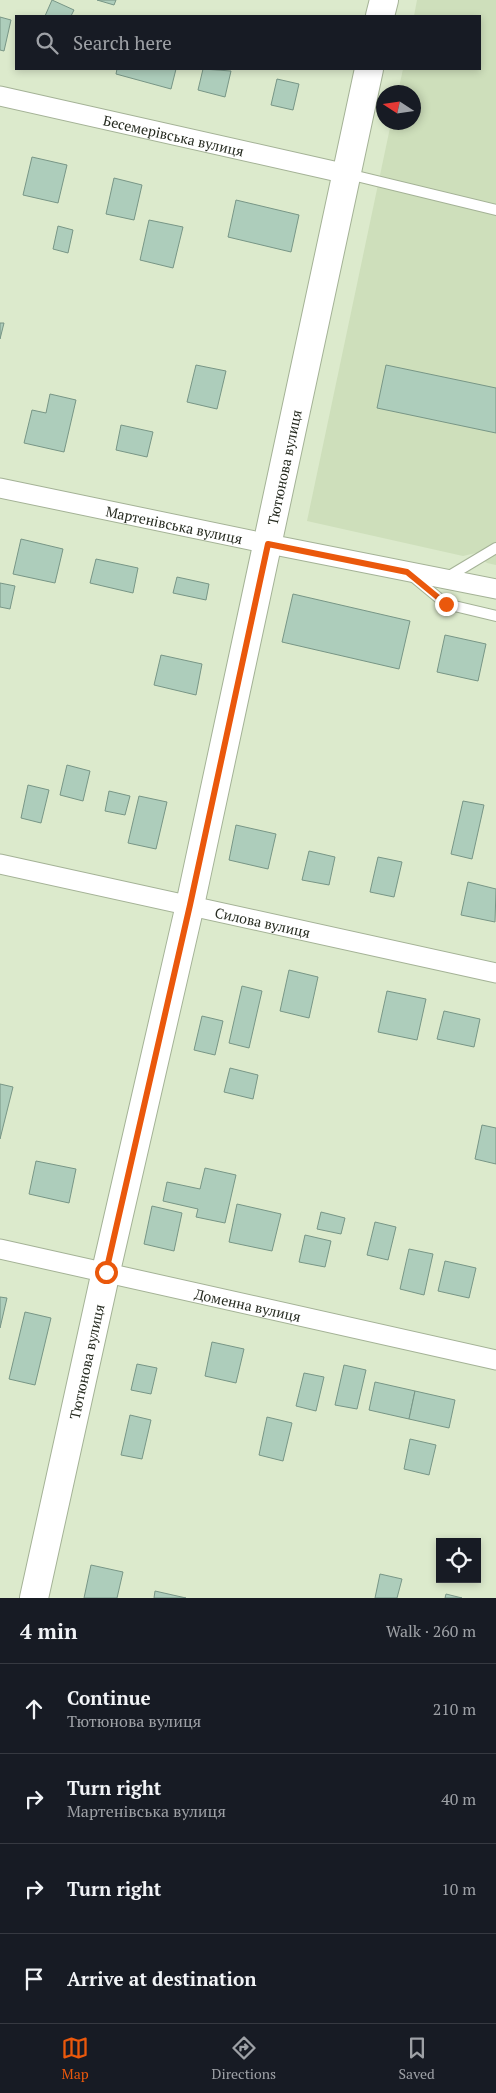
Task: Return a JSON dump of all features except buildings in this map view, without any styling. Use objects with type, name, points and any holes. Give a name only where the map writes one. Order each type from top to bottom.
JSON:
[{"type":"street","points":[[380,15],[384,0]]},
{"type":"street","name":"Тютюнова вулиця","points":[[34,1598],[190,905],[369,70]]},
{"type":"street","name":"Бесемерівська вулиця","points":[[0,96],[347,174]]},
{"type":"street","name":"Мартенівська вулиця","points":[[0,488],[496,589]]},
{"type":"street","name":"Силова вулиця","points":[[0,864],[496,973]]},
{"type":"street","name":"Доменна вулиця","points":[[0,1249],[496,1360]]},
{"type":"lane","points":[[347,174],[496,210]]},
{"type":"lane","points":[[446,578],[496,548]]},
{"type":"lane","points":[[407,572],[446,604],[496,616]]},
{"type":"shaded area","points":[[417,0],[496,0],[496,565],[487,563],[476,553],[463,556],[307,521],[390,130],[421,130],[421,85],[400,85],[403,70],[481,70],[481,15],[414,15]]},
{"type":"route","points":[[106,1272],[190,905],[268,544],[407,572],[446,604]]}]
